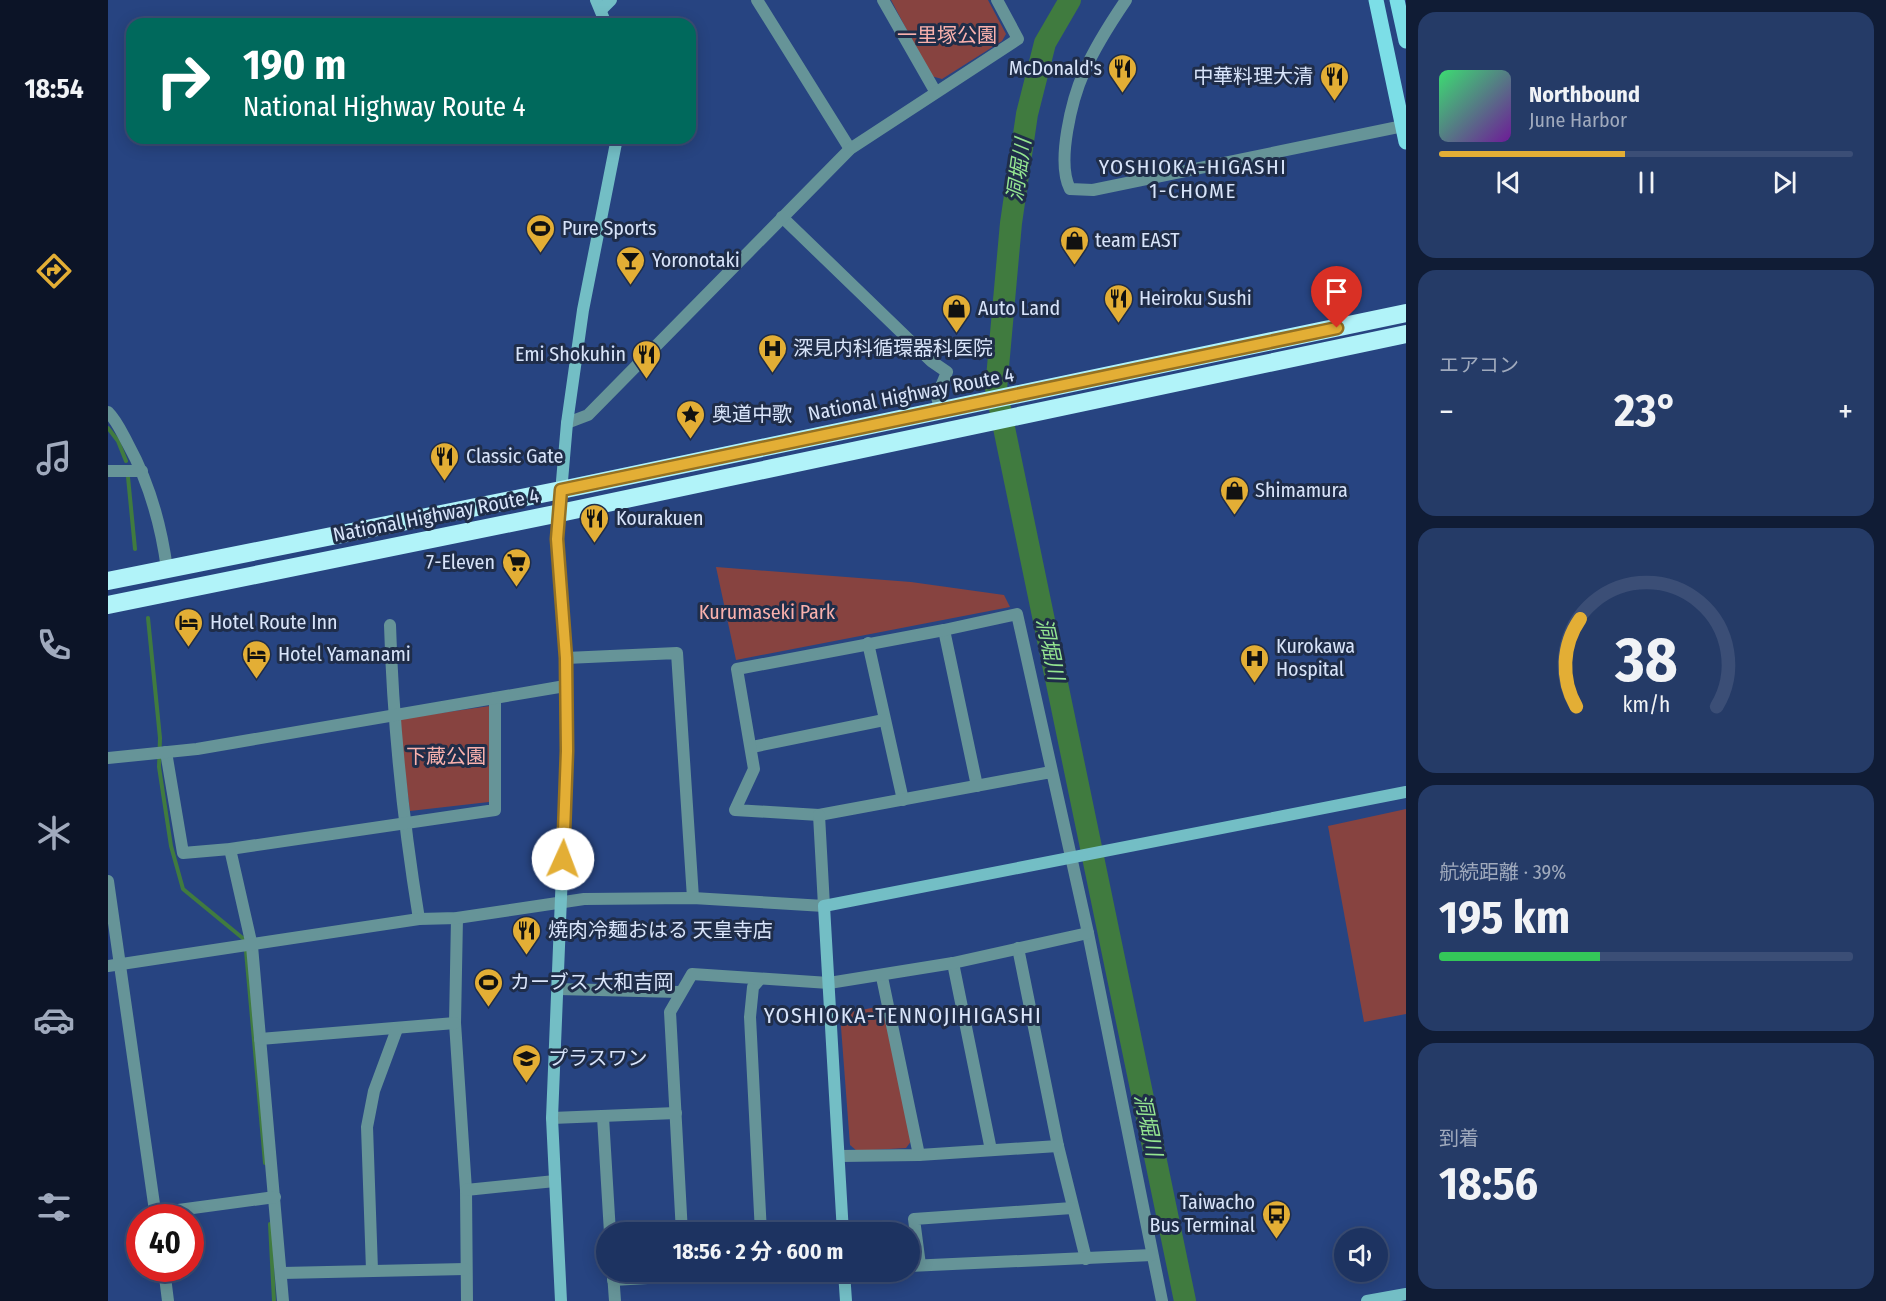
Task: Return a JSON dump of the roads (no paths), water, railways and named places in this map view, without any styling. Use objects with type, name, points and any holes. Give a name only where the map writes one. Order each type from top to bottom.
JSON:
[{"type":"highway","name":"National Highway Route 4","points":[[108,581],[1026,394],[1406,313]]},
{"type":"highway","name":"National Highway Route 4","points":[[108,605],[560,513],[1406,334]]},
{"type":"main road","points":[[1376,0],[1406,142]]},
{"type":"main road","points":[[1397,0],[1406,40]]},
{"type":"street","points":[[598,5],[611,0]]},
{"type":"street","points":[[757,0],[850,149]]},
{"type":"street","points":[[883,0],[934,91]]},
{"type":"street","points":[[567,423],[588,415],[850,149],[934,91],[1018,39],[997,0]]},
{"type":"street","points":[[1126,0],[1080,70],[1064,165],[1065,178],[1070,189],[1078,191],[1403,126]]},
{"type":"street","points":[[561,1301],[552,1118],[567,751],[566,658],[557,539],[567,423],[583,310],[616,144]]},
{"type":"street","points":[[782,217],[931,361],[947,372],[938,393],[940,411]]},
{"type":"street","points":[[108,412],[114,418],[151,490],[162,532],[167,569]]},
{"type":"street","points":[[108,471],[142,471]]},
{"type":"street","points":[[1051,772],[819,815],[735,810],[754,769],[737,669],[1017,614],[1088,933],[1162,1301]]},
{"type":"street","points":[[390,625],[392,715],[404,824],[419,920]]},
{"type":"street","points":[[944,630],[977,786]]},
{"type":"street","points":[[868,643],[903,800]]},
{"type":"street","points":[[566,658],[677,653],[693,898]]},
{"type":"street","points":[[108,758],[197,749],[565,687]]},
{"type":"street","points":[[166,752],[183,853],[230,849],[495,810],[495,698]]},
{"type":"street","points":[[752,747],[884,720]]},
{"type":"street","points":[[114,966],[419,920],[457,918],[584,899],[693,898],[824,906],[1120,850],[1406,792]]},
{"type":"street","points":[[819,815],[843,1222]]},
{"type":"street","points":[[230,849],[252,946],[283,1301]]},
{"type":"street","points":[[108,881],[114,966],[154,1204]]},
{"type":"street","points":[[457,918],[455,1023],[466,1190],[466,1301]]},
{"type":"street","points":[[681,1222],[670,1012],[692,974],[829,983],[953,963],[1088,933]]},
{"type":"street","points":[[1018,948],[1058,1146],[1086,1260]]},
{"type":"street","points":[[953,963],[991,1149]]},
{"type":"street","points":[[882,976],[918,1155]]},
{"type":"street","points":[[759,980],[753,987],[750,1017],[760,1222]]},
{"type":"street","points":[[558,990],[680,992]]},
{"type":"street","points":[[260,1039],[455,1023]]},
{"type":"street","points":[[372,1269],[367,1127],[374,1091],[397,1029]]},
{"type":"street","points":[[552,1118],[676,1113]]},
{"type":"street","points":[[603,1117],[609,1222]]},
{"type":"street","points":[[840,1156],[918,1155],[1058,1146]]},
{"type":"street","points":[[466,1190],[555,1181]]},
{"type":"street","points":[[204,1208],[274,1197]]},
{"type":"street","points":[[914,1222],[914,1219],[1072,1208]]},
{"type":"street","points":[[920,1265],[1086,1260],[1152,1255]]},
{"type":"street","points":[[282,1273],[372,1269],[465,1269]]},
{"type":"street","points":[[166,1282],[168,1301]]},
{"type":"street","points":[[613,1282],[615,1301]]},
{"type":"street","points":[[845,1282],[846,1301]]},
{"type":"street","points":[[1367,1301],[1406,1294]]},
{"type":"waterway","name":"洞堀川","points":[[1070,0],[1045,43],[1027,114],[1011,223],[996,389],[1185,1301]]},
{"type":"waterway","points":[[108,428],[118,441],[126,461]]},
{"type":"waterway","points":[[128,477],[135,549]]},
{"type":"waterway","points":[[148,618],[160,738],[159,767],[171,846],[183,889],[245,940],[265,1163]]},
{"type":"waterway","points":[[270,1224],[274,1301]]},
{"type":"place","name":"McDonald's","points":[[1123,94]]},
{"type":"place","name":"中華料理大清","points":[[1334,102]]},
{"type":"place","name":"Pure Sports","points":[[541,254]]},
{"type":"place","name":"team EAST","points":[[1074,266]]},
{"type":"place","name":"Yoronotaki","points":[[631,286]]},
{"type":"place","name":"Heiroku Sushi","points":[[1118,324]]},
{"type":"place","name":"Auto Land","points":[[957,334]]},
{"type":"place","name":"深見内科循環器科医院","points":[[772,374]]},
{"type":"place","name":"Emi Shokuhin","points":[[647,380]]},
{"type":"place","name":"奥道中歌","points":[[691,440]]},
{"type":"place","name":"Classic Gate","points":[[445,482]]},
{"type":"place","name":"Shimamura","points":[[1234,516]]},
{"type":"place","name":"Kourakuen","points":[[595,544]]},
{"type":"place","name":"7-Eleven","points":[[516,588]]},
{"type":"place","name":"Hotel Route Inn","points":[[189,648]]},
{"type":"place","name":"Hotel Yamanami","points":[[257,680]]},
{"type":"place","name":"Kurokawa Hospital","points":[[1255,684]]},
{"type":"place","name":"焼肉冷麺おはる 天皇寺店","points":[[527,956]]},
{"type":"place","name":"カーブス 大和吉岡","points":[[489,1008]]},
{"type":"place","name":"プラスワン","points":[[527,1084]]},
{"type":"place","name":"Taiwacho Bus Terminal","points":[[1276,1240]]},
{"type":"district","name":"YOSHIOKA-HIGASHI 1-CHOME","points":[[1193,179]]},
{"type":"district","name":"YOSHIOKA-TENNOJIHIGASHI","points":[[903,1015]]},
{"type":"park label","name":"一里塚公園","points":[[947,35]]},
{"type":"park label","name":"Kurumaseki Park","points":[[767,612]]},
{"type":"park label","name":"下蔵公園","points":[[446,756]]}]
